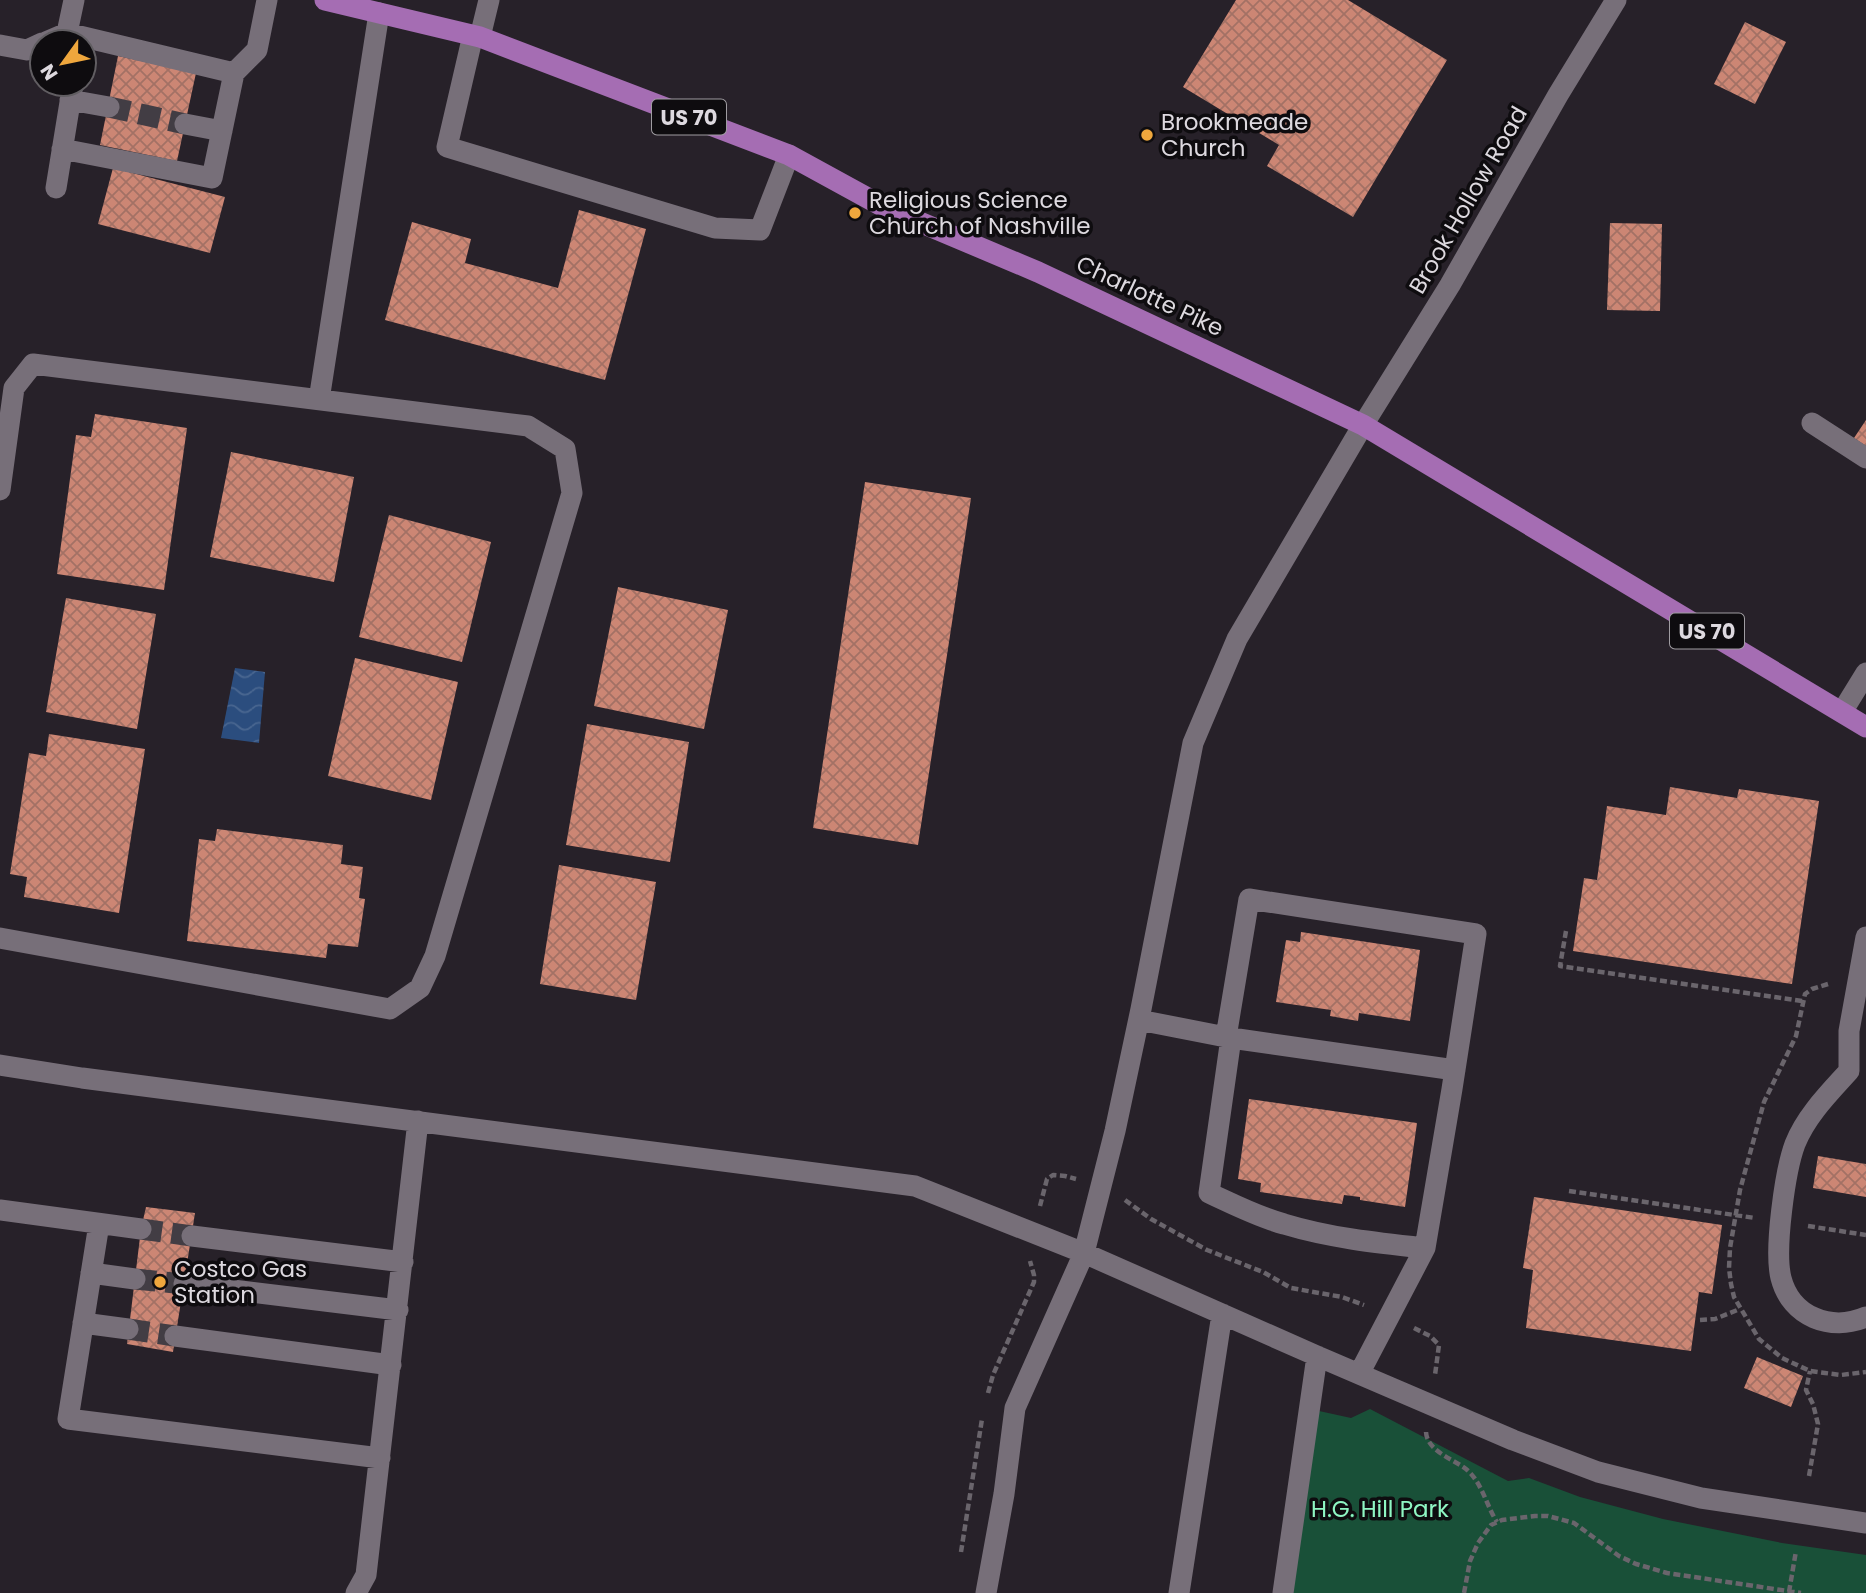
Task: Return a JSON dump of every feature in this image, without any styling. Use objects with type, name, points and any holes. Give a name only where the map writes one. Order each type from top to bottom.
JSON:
[{"type":"main road","name":"Charlotte Pike","points":[[325,0],[476,36],[789,155],[884,207],[1038,272],[1363,425],[1866,727]]},
{"type":"street","points":[[74,0],[76,28]]},
{"type":"street","points":[[62,149],[212,178],[234,73],[257,50],[267,0]]},
{"type":"street","points":[[489,0],[476,36],[447,147],[715,228],[760,230],[789,155]]},
{"type":"street","name":"Brook Hollow Road","points":[[986,1593],[1004,1494],[1015,1408],[1084,1253],[1115,1131],[1193,743],[1237,639],[1363,425],[1450,285],[1558,95],[1616,0]]},
{"type":"street","points":[[319,400],[379,13]]},
{"type":"street","points":[[98,42],[234,73]]},
{"type":"street","points":[[0,45],[28,50]]},
{"type":"street","points":[[56,187],[70,98]]},
{"type":"street","points":[[86,98],[109,107]]},
{"type":"street","points":[[185,124],[222,131]]},
{"type":"street","points":[[0,490],[14,388],[33,364],[528,426],[565,449],[572,493],[435,956],[420,988],[390,1009],[0,938]]},
{"type":"street","points":[[1812,423],[1866,458]]},
{"type":"street","points":[[1842,712],[1866,673]]},
{"type":"street","points":[[1359,1374],[1425,1248],[1476,934],[1249,899],[1209,1193],[1282,1224],[1319,1233],[1425,1248]]},
{"type":"street","points":[[1866,937],[1849,1031],[1857,1072],[1816,1108],[1795,1143],[1786,1176],[1779,1254],[1781,1278],[1798,1308],[1812,1317],[1841,1324],[1866,1317]]},
{"type":"street","points":[[1139,1020],[1454,1079]]},
{"type":"street","points":[[0,1065],[82,1078],[915,1186],[1084,1253],[1430,1405],[1598,1472],[1701,1498],[1866,1523]]},
{"type":"street","points":[[356,1593],[366,1574],[418,1121]]},
{"type":"street","points":[[0,1210],[141,1229]]},
{"type":"street","points":[[99,1224],[68,1419],[380,1458]]},
{"type":"street","points":[[192,1236],[403,1262]]},
{"type":"street","points":[[91,1273],[135,1279]]},
{"type":"street","points":[[184,1284],[398,1310]]},
{"type":"street","points":[[1180,1593],[1222,1314]]},
{"type":"street","points":[[83,1323],[128,1329]]},
{"type":"street","points":[[175,1336],[390,1365]]},
{"type":"street","points":[[1283,1593],[1317,1356]]},
{"type":"path","points":[[1566,931],[1560,966],[1802,1001]]},
{"type":"path","points":[[986,1398],[993,1375],[1034,1282],[1029,1259],[1023,1254],[1045,1193],[1047,1179],[1053,1175],[1065,1176],[1094,1184],[1122,1197],[1151,1219],[1207,1250],[1263,1272],[1291,1288],[1342,1297],[1430,1336],[1439,1345],[1426,1437],[1434,1448],[1471,1474],[1497,1521]]},
{"type":"path","points":[[1569,1191],[1866,1235]]},
{"type":"path","points":[[1700,1320],[1715,1320],[1740,1309]]},
{"type":"path","points":[[1809,1476],[1818,1424],[1806,1390],[1810,1371]]},
{"type":"path","points":[[961,1553],[984,1409]]},
{"type":"path","points":[[1464,1593],[1470,1561],[1478,1543],[1491,1525],[1497,1521],[1521,1516],[1548,1517],[1574,1523],[1619,1556],[1667,1573],[1801,1593]]},
{"type":"path","points":[[1789,1592],[1796,1551]]},
{"type":"green space","name":"H.G. Hill Park","points":[[1310,1409],[1351,1418],[1370,1409],[1508,1481],[1529,1478],[1580,1497],[1663,1519],[1782,1543],[1866,1555],[1866,1593],[1283,1593]]},
{"type":"water","points":[[235,668],[265,672],[259,743],[221,738]]},
{"type":"building","points":[[1236,0],[1348,0],[1447,60],[1353,217],[1267,166],[1279,145],[1183,87]]},
{"type":"building","points":[[1745,22],[1786,42],[1755,104],[1714,84]]},
{"type":"building","points":[[118,56],[196,73],[177,161],[100,145]]},
{"type":"building","points":[[113,168],[225,197],[210,253],[98,224]]},
{"type":"building","points":[[579,210],[646,229],[605,380],[385,320],[412,222],[471,239],[465,263],[558,288]]},
{"type":"building","points":[[1610,223],[1662,224],[1660,311],[1607,310]]},
{"type":"building","points":[[95,414],[187,428],[164,590],[57,574],[76,435],[91,437]]},
{"type":"building","points":[[1866,420],[1866,446],[1854,438]]},
{"type":"building","points":[[231,452],[354,477],[334,582],[210,557]]},
{"type":"building","points":[[865,482],[971,498],[918,845],[813,828]]},
{"type":"building","points":[[389,515],[491,542],[462,662],[359,637]]},
{"type":"building","points":[[618,587],[728,610],[704,729],[594,706]]},
{"type":"building","points":[[66,598],[156,614],[137,729],[46,712]]},
{"type":"building","points":[[355,658],[458,682],[431,800],[328,776]]},
{"type":"building","points":[[587,724],[689,742],[670,862],[566,845]]},
{"type":"building","points":[[49,734],[145,749],[119,913],[24,897],[27,877],[10,874],[29,753],[46,756]]},
{"type":"building","points":[[1670,787],[1737,798],[1739,789],[1819,801],[1792,984],[1573,951],[1584,878],[1597,880],[1607,806],[1666,815]]},
{"type":"building","points":[[217,829],[343,845],[341,864],[363,867],[359,898],[365,899],[358,947],[328,944],[326,958],[187,941],[199,839],[215,841]]},
{"type":"building","points":[[559,865],[656,882],[636,1000],[540,984]]},
{"type":"building","points":[[1301,932],[1420,950],[1410,1021],[1359,1013],[1358,1021],[1330,1016],[1331,1010],[1276,1002],[1286,940],[1300,942]]},
{"type":"building","points":[[1249,1099],[1417,1123],[1405,1207],[1344,1195],[1342,1204],[1260,1192],[1261,1183],[1238,1179]]},
{"type":"building","points":[[1818,1156],[1866,1164],[1866,1197],[1813,1188]]},
{"type":"building","points":[[1534,1197],[1722,1225],[1712,1294],[1699,1292],[1691,1351],[1526,1328],[1533,1270],[1523,1268]]},
{"type":"building","name":"Costco Gas Station","points":[[146,1207],[195,1213],[173,1352],[127,1344]]},
{"type":"building","points":[[1757,1357],[1803,1376],[1791,1407],[1744,1388]]},
{"type":"tunnel","points":[[109,107],[185,124]]},
{"type":"tunnel","points":[[141,1229],[192,1236]]},
{"type":"tunnel","points":[[135,1279],[184,1284]]},
{"type":"tunnel","points":[[128,1329],[175,1336]]},
{"type":"place","name":"Brookmeade Church","points":[[1147,135]]},
{"type":"place","name":"Religious Science Church of Nashville","points":[[855,213]]},
{"type":"place","name":"Costco Gas Station","points":[[160,1282]]}]
